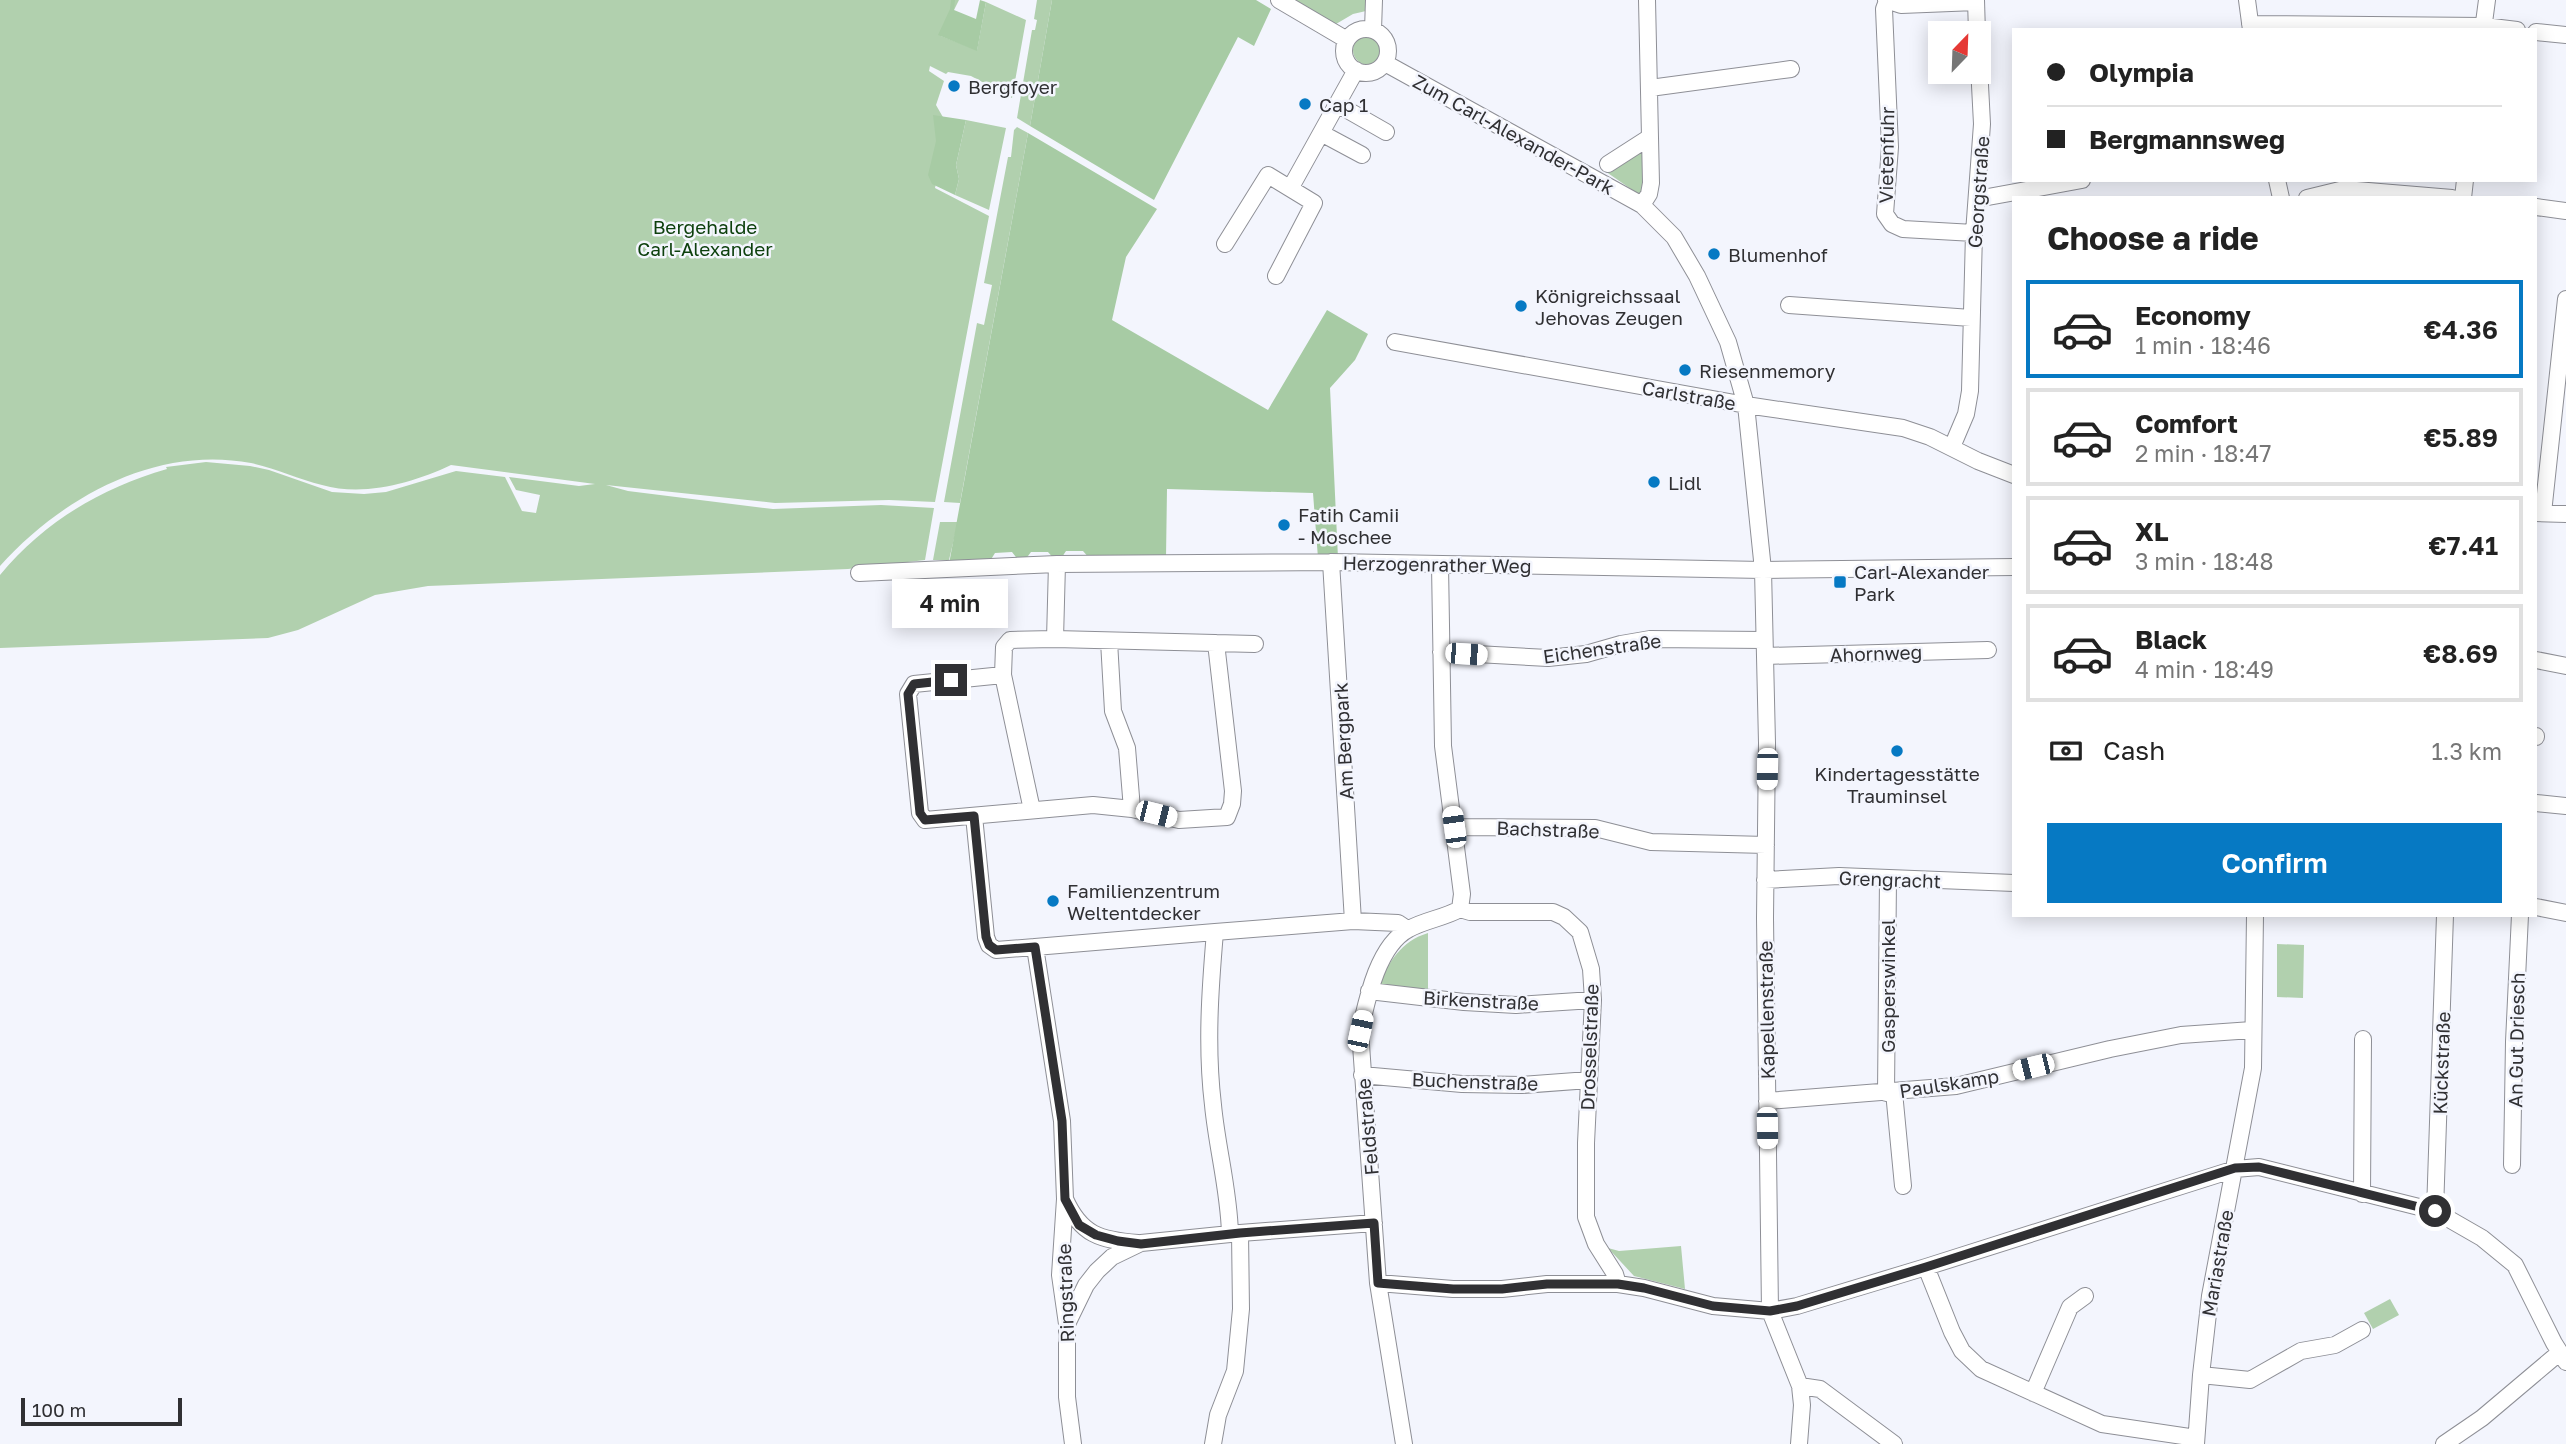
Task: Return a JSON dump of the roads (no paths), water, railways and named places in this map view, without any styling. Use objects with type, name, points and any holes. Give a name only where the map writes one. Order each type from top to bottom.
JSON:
[{"type":"street","points":[[1279,0],[1347,40]]},
{"type":"street","points":[[1373,30],[1374,0]]},
{"type":"street","points":[[1642,205],[1649,194],[1651,183],[1647,0]]},
{"type":"street","points":[[2247,0],[2251,27],[2484,28],[2487,0]]},
{"type":"street","name":"Vietenfuhr","points":[[1974,233],[1903,229],[1892,224],[1885,214],[1890,147],[1884,9],[1887,1],[1901,5],[1976,1]]},
{"type":"street","points":[[1976,1],[1977,21]]},
{"type":"street","points":[[1359,30],[1373,30],[1386,40],[1388,55],[1385,63],[1372,73],[1356,71],[1346,60],[1347,40],[1359,30]]},
{"type":"street","points":[[2537,32],[2566,35]]},
{"type":"street","name":"Zum Carl-Alexander-Park","points":[[1385,63],[1642,205],[1674,237],[1697,275],[1728,342],[1746,405]]},
{"type":"street","points":[[1650,88],[1791,69]]},
{"type":"street","points":[[1291,187],[1356,71]]},
{"type":"street","name":"Georgstraße","points":[[1952,447],[1966,414],[1970,391],[1974,233],[1982,124],[1980,84]]},
{"type":"street","points":[[1336,104],[1386,132]]},
{"type":"street","points":[[1321,132],[1362,155]]},
{"type":"street","points":[[1608,164],[1650,137]]},
{"type":"street","points":[[1225,244],[1268,176],[1291,187],[1314,203],[1276,276]]},
{"type":"street","points":[[1977,199],[2071,182]]},
{"type":"street","points":[[2313,196],[2343,185],[2399,186],[2443,196]]},
{"type":"street","points":[[2537,207],[2566,211]]},
{"type":"street","points":[[2566,299],[2540,513],[2566,513]]},
{"type":"street","points":[[1789,305],[1971,318]]},
{"type":"street","name":"Carlstraße","points":[[1395,342],[1746,405],[1903,428],[1952,447],[2012,485]]},
{"type":"street","name":"Kapellenstraße","points":[[1746,405],[1763,570],[1767,743],[1765,880],[1770,1311],[1800,1386],[1802,1405],[1799,1444]]},
{"type":"street","points":[[1978,461],[2012,461]]},
{"type":"street","name":"Carlstraße","points":[[1978,461],[2012,474]]},
{"type":"street","name":"Herzogenrather Weg","points":[[859,573],[1057,564],[1331,562],[1763,570],[2012,567]]},
{"type":"street","name":"Am Bergpark","points":[[1331,562],[1353,921]]},
{"type":"street","points":[[1055,639],[1057,564]]},
{"type":"street","points":[[974,816],[986,937],[989,945],[996,950],[1353,921],[1398,923],[1407,929],[1460,909],[1462,894],[1443,746],[1440,565]]},
{"type":"street","name":"Eichenstraße","points":[[1441,652],[1548,658],[1586,654],[1621,643],[1650,639],[1764,639]]},
{"type":"street","points":[[1032,810],[1003,675],[1004,647],[1010,640],[1255,644]]},
{"type":"street","points":[[1109,641],[1113,711],[1127,748],[1132,809]]},
{"type":"street","points":[[1003,675],[914,684],[908,694],[920,813],[925,820],[1093,805],[1132,809],[1179,820],[1227,817],[1233,804],[1233,791],[1216,643]]},
{"type":"street","name":"Ahornweg","points":[[1765,656],[1988,650]]},
{"type":"street","points":[[2537,660],[2566,666]]},
{"type":"street","points":[[2537,803],[2566,806]]},
{"type":"street","name":"Bachstraße","points":[[1454,827],[1595,828],[1651,842],[1766,845]]},
{"type":"street","name":"Grengracht","points":[[1765,880],[1839,876],[2012,884]]},
{"type":"street","name":"Gasperswinkel","points":[[1888,878],[1890,1093],[1903,1186]]},
{"type":"street","points":[[2537,907],[2566,913]]},
{"type":"street","name":"Drosselstraße","points":[[1460,909],[1469,912],[1553,912],[1564,916],[1580,932],[1591,970],[1593,1000],[1586,1217],[1595,1244],[1615,1274],[1618,1284]]},
{"type":"street","name":"Mariastraße","points":[[2196,1441],[2210,1296],[2253,1068],[2255,917]]},
{"type":"street","name":"Kückstraße","points":[[2435,1211],[2445,917]]},
{"type":"street","name":"An Gut Driesch","points":[[2512,1165],[2520,917]]},
{"type":"street","name":"Feldstraße","points":[[1404,1444],[1378,1283],[1360,1031],[1369,991],[1388,949],[1407,929]]},
{"type":"street","points":[[1213,1444],[1219,1415],[1235,1371],[1241,1309],[1235,1233],[1213,1108],[1208,1047],[1215,932]]},
{"type":"street","name":"Ringstraße","points":[[1035,947],[1062,1121],[1065,1199],[1060,1275],[1067,1324],[1068,1397],[1073,1444]]},
{"type":"street","name":"Birkenstraße","points":[[1369,991],[1516,1005],[1593,1000]]},
{"type":"street","name":"Paulskamp","points":[[1767,1101],[1956,1086],[2181,1035],[2252,1030]]},
{"type":"street","points":[[2362,1194],[2363,1038]]},
{"type":"street","name":"Buchenstraße","points":[[1362,1075],[1462,1084],[1522,1085],[1589,1080]]},
{"type":"street","points":[[1378,1283],[1453,1289],[1502,1289],[1547,1284],[1618,1284],[1713,1306],[1770,1311],[1797,1306],[1926,1267],[2235,1168],[2259,1167],[2435,1211],[2483,1238],[2515,1265],[2561,1348],[2451,1443]]},
{"type":"street","points":[[1065,1199],[1079,1225],[1096,1235],[1141,1244],[1235,1233],[1374,1223]]},
{"type":"street","points":[[1067,1324],[1086,1285],[1097,1271],[1112,1257],[1141,1244]]},
{"type":"street","points":[[1926,1267],[1962,1351],[1981,1369],[2102,1424],[2196,1441]]},
{"type":"street","points":[[2033,1393],[2070,1307],[2085,1296]]},
{"type":"street","points":[[2201,1375],[2249,1380],[2301,1351],[2335,1345],[2362,1330]]},
{"type":"street","points":[[1800,1386],[1820,1389],[1894,1444]]},
{"type":"place","name":"Bergfoyer","points":[[954,86]]},
{"type":"place","name":"Cap 1","points":[[1305,104]]},
{"type":"place","name":"Blumenhof","points":[[1714,254]]},
{"type":"place","name":"Königreichssaal Jehovas Zeugen","points":[[1521,306]]},
{"type":"place","name":"Riesenmemory","points":[[1685,370]]},
{"type":"place","name":"Lidl","points":[[1654,482]]},
{"type":"place","name":"Fatih Camii - Moschee","points":[[1284,525]]},
{"type":"place","name":"Carl-Alexander Park","points":[[1840,582]]},
{"type":"place","name":"Kindertagesstätte Trauminsel","points":[[1897,751]]},
{"type":"place","name":"Familienzentrum Weltentdecker","points":[[1053,901]]},
{"type":"park label","name":"Bergehalde Carl-Alexander","points":[[705,237]]}]
